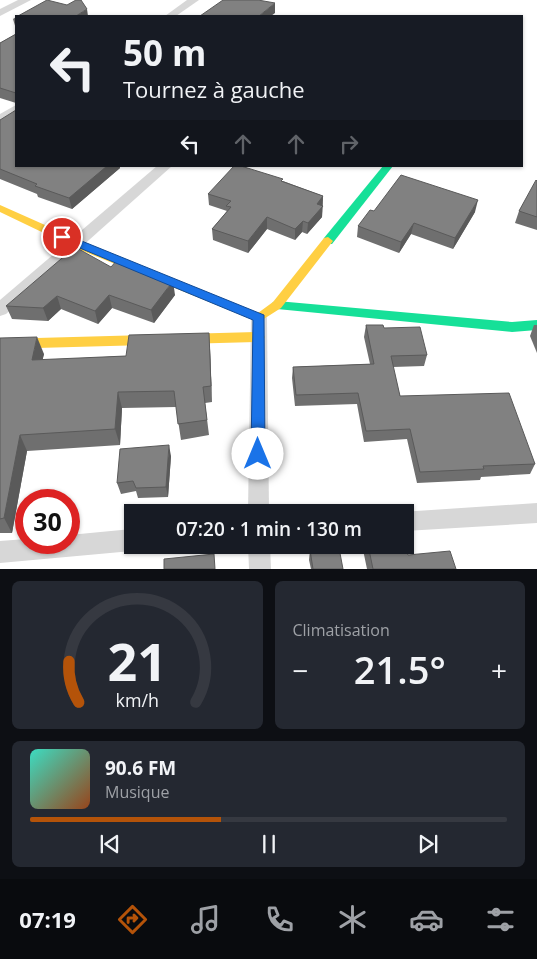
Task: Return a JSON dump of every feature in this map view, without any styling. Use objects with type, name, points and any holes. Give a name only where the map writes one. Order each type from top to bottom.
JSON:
[{"type":"street","points":[[0,13],[26,0]]},
{"type":"street","points":[[172,15],[194,0]]},
{"type":"street","points":[[0,310],[164,167]]},
{"type":"street","points":[[259,318],[277,305],[387,167]]},
{"type":"street","points":[[0,208],[77,244],[259,318]]},
{"type":"street","points":[[277,305],[512,327],[537,325]]},
{"type":"street","points":[[258,504],[259,318]]},
{"type":"street","points":[[0,344],[259,337]]},
{"type":"street","points":[[414,520],[537,513]]},
{"type":"street","points":[[0,552],[124,541]]},
{"type":"street","points":[[259,554],[260,569]]},
{"type":"building","points":[[47,0],[67,5],[76,0],[81,0],[87,9],[78,15],[20,15]]},
{"type":"building","points":[[223,0],[258,0],[275,3],[260,15],[201,15]]},
{"type":"building","points":[[15,35],[15,93],[0,88],[0,43]]},
{"type":"building","points":[[15,111],[15,167],[106,167],[69,198],[35,186],[37,184],[0,169],[0,120]]},
{"type":"building","points":[[233,167],[244,167],[283,179],[281,181],[323,196],[317,204],[323,206],[308,223],[303,221],[295,229],[267,217],[248,241],[212,229],[231,207],[226,206],[231,201],[208,194]]},
{"type":"building","points":[[401,175],[478,200],[455,238],[414,223],[401,242],[358,226],[370,210],[374,211]]},
{"type":"building","points":[[537,181],[537,217],[519,211]]},
{"type":"building","points":[[75,247],[111,267],[118,259],[133,265],[132,267],[173,281],[151,310],[109,295],[95,311],[57,296],[43,308],[6,306]]},
{"type":"building","points":[[366,325],[383,325],[384,328],[420,327],[427,355],[391,356],[400,396],[509,393],[535,464],[483,466],[484,469],[420,472],[410,429],[366,431],[358,393],[296,395],[293,367],[374,364]]},
{"type":"building","points":[[209,333],[211,386],[203,387],[207,420],[178,424],[174,391],[118,392],[115,429],[20,435],[4,518],[0,519],[0,338],[37,337],[32,360],[126,356],[129,335]]},
{"type":"building","points":[[169,445],[166,487],[136,488],[133,481],[117,483],[120,449]]},
{"type":"building","points":[[450,551],[456,569],[373,569],[370,554],[408,555]]},
{"type":"building","points":[[214,554],[215,569],[164,569],[164,559]]},
{"type":"building","points":[[311,554],[340,554],[343,569],[313,569]]},
{"type":"traffic: fast","points":[[328,241],[387,167]]},
{"type":"traffic: fast","points":[[277,305],[512,327],[537,325]]},
{"type":"traffic: slow","points":[[0,208],[77,244],[259,318],[277,305],[328,241]]},
{"type":"traffic: slow","points":[[0,344],[259,337]]},
{"type":"route","points":[[62,237],[259,318],[258,454]]}]
